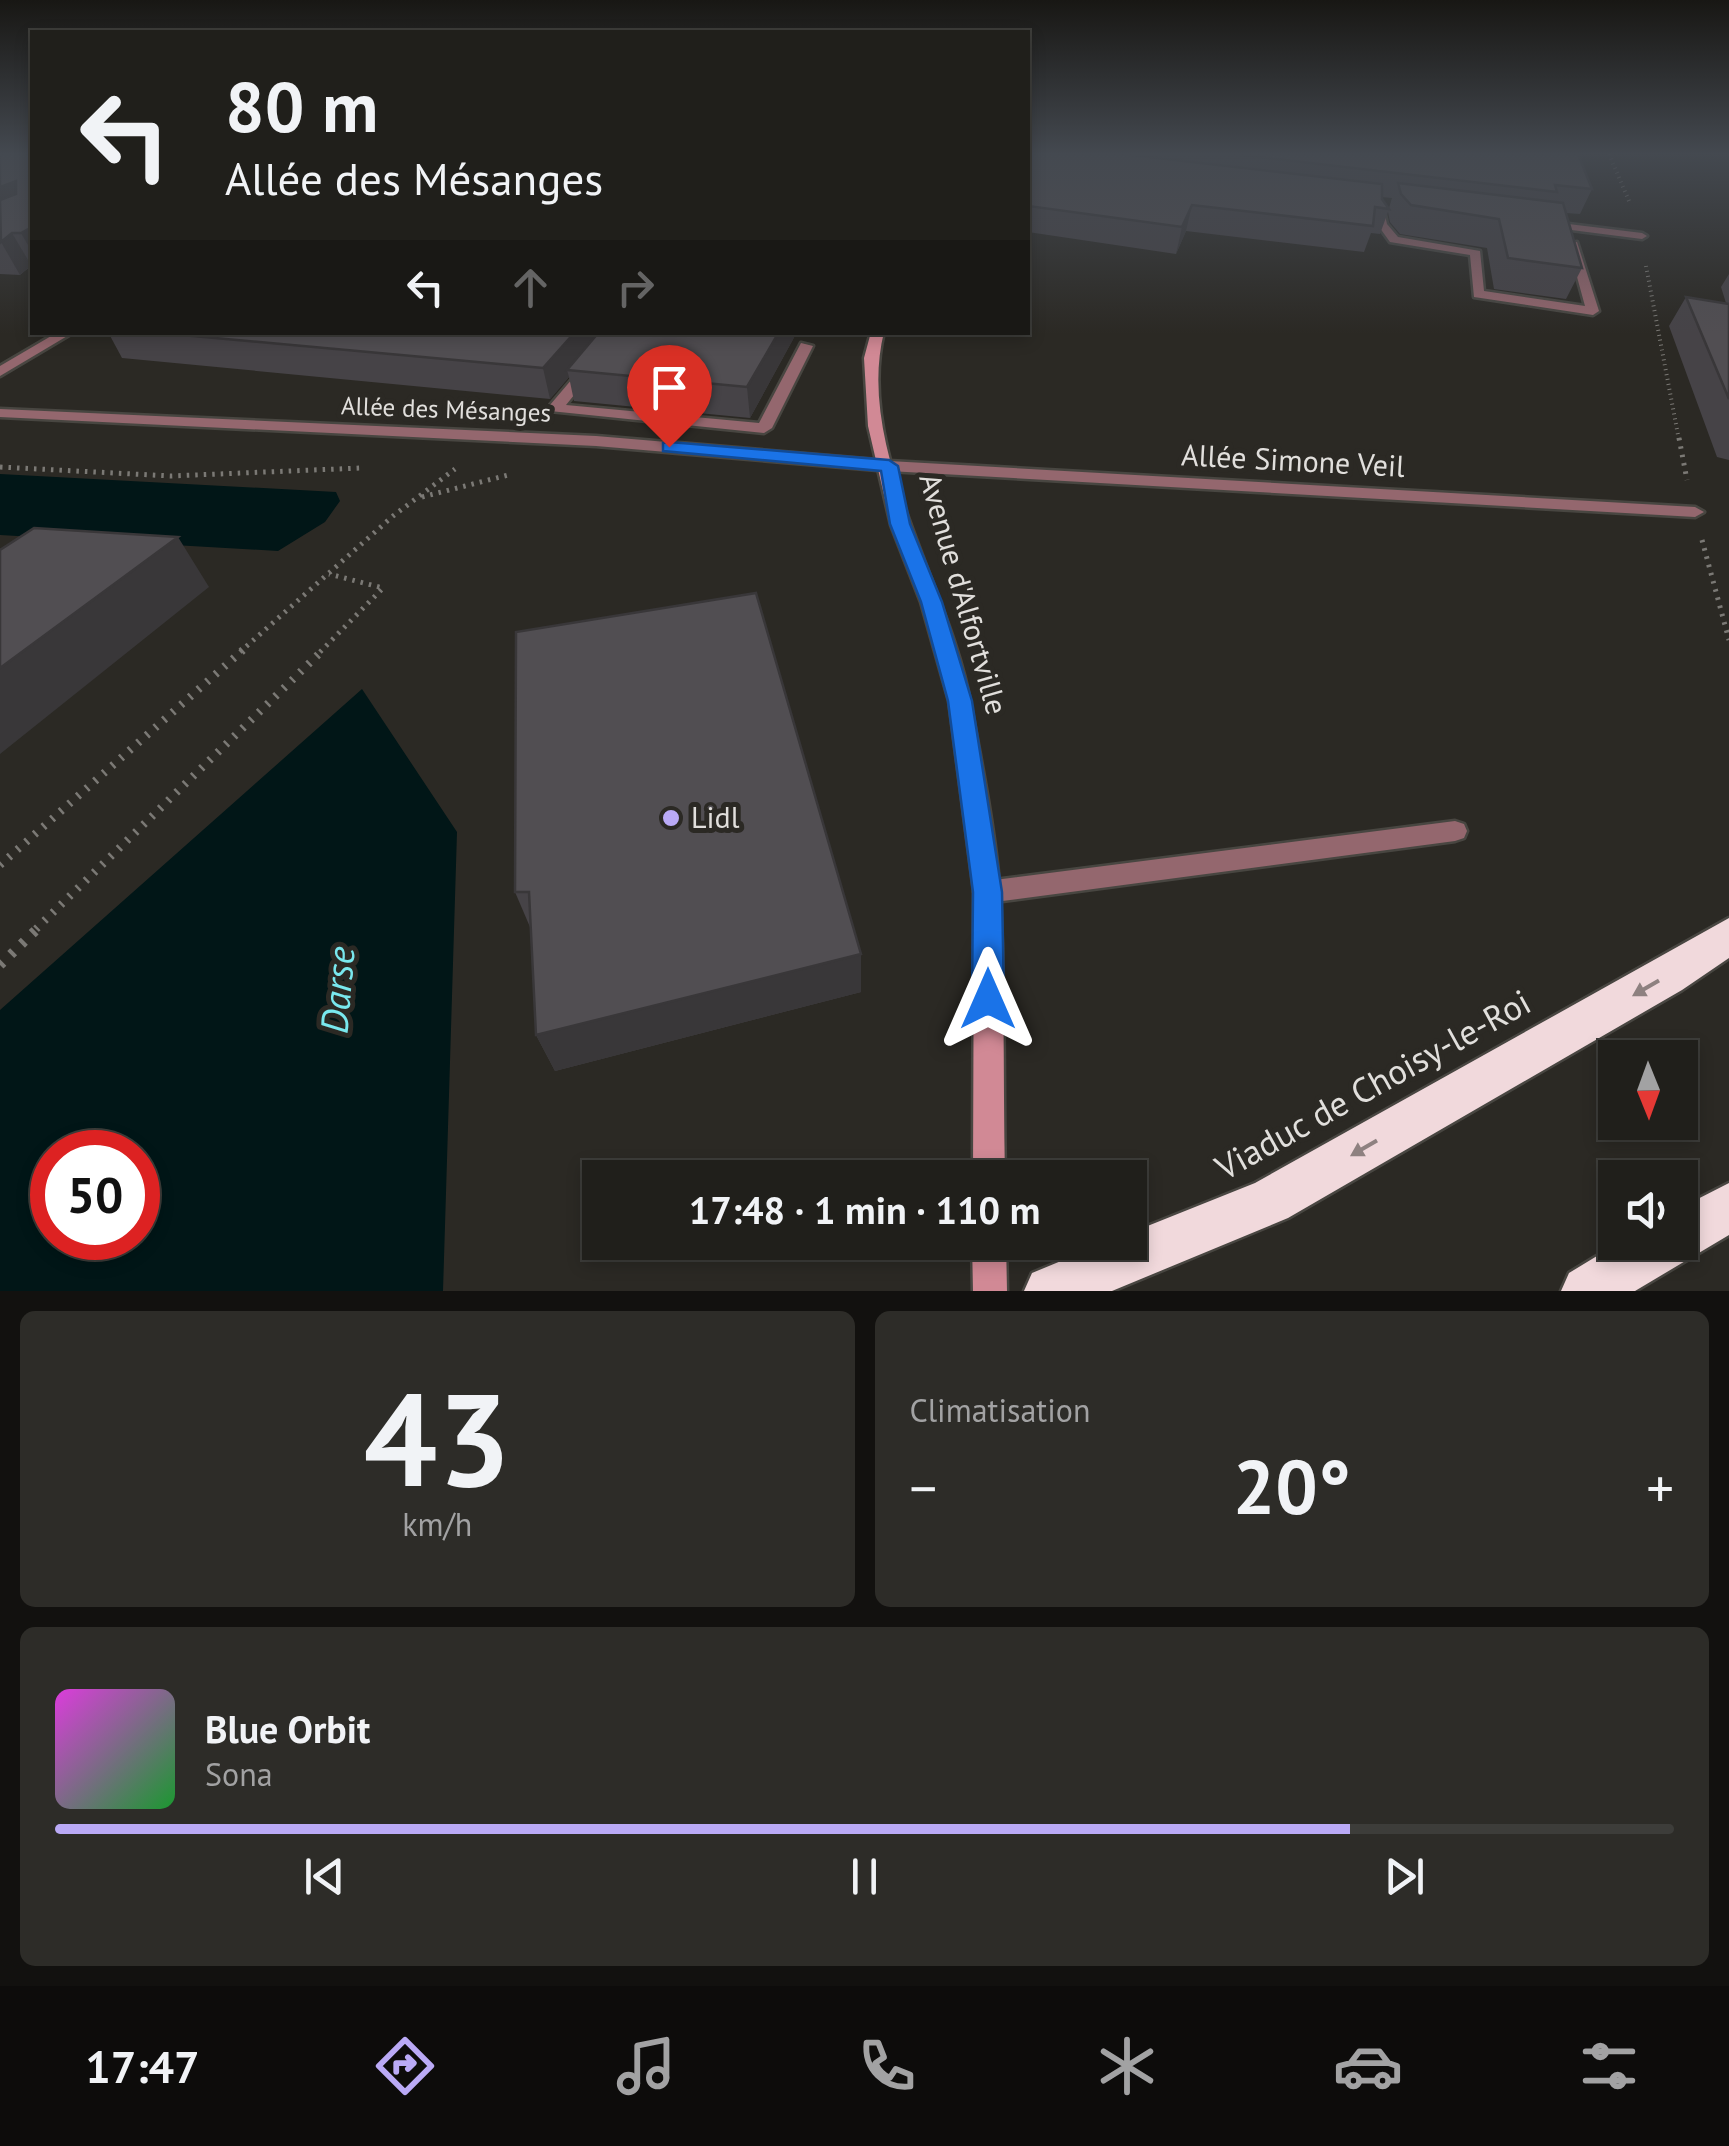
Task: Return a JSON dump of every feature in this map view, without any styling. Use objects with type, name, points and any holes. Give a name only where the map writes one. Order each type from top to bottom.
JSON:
[{"type":"highway","name":"Viaduc de Choisy-le-Roi","points":[[1050,1291],[1271,1201],[1667,976],[1729,936]]},
{"type":"highway","points":[[1698,1225],[1729,1207]]},
{"type":"highway","points":[[1587,1291],[1639,1260]]},
{"type":"main road","name":"Avenue d'Alfortville","points":[[877,335],[870,358],[876,426],[889,466],[900,524],[932,602],[960,701],[988,892],[989,1160]]},
{"type":"main road","points":[[989,1260],[990,1291]]},
{"type":"street","points":[[1381,214],[1382,224],[1394,240],[1476,253],[1478,294],[1594,311],[1568,227]]},
{"type":"street","points":[[1531,222],[1642,236]]},
{"type":"street","points":[[0,372],[63,335]]},
{"type":"street","points":[[616,335],[555,408],[764,428],[806,346]]},
{"type":"street","name":"Allée des Mésanges","points":[[0,413],[596,440],[889,466]]},
{"type":"street","name":"Allée Simone Veil","points":[[889,466],[1695,512]]},
{"type":"street","points":[[988,892],[1455,830]]},
{"type":"path","points":[[1633,214],[1642,236],[1660,351]]},
{"type":"path","points":[[0,865],[231,664],[328,573],[462,463],[443,464]]},
{"type":"path","points":[[0,468],[171,476],[365,468]]},
{"type":"path","points":[[416,499],[521,472]]},
{"type":"path","points":[[0,965],[382,592],[382,588],[328,573]]},
{"type":"water","points":[[0,474],[336,492],[340,501],[325,522],[278,551],[0,535]]},
{"type":"water","name":"Darse","points":[[362,689],[457,832],[443,1291],[0,1291],[0,1010]]},
{"type":"building","points":[[0,214],[30,214],[30,228],[12,233],[1,242]]},
{"type":"building","points":[[1088,214],[1188,214],[1182,227]]},
{"type":"building","points":[[1272,214],[1374,214],[1373,226]]},
{"type":"building","points":[[1469,214],[1566,214],[1582,268],[1508,258],[1499,219]]},
{"type":"building","points":[[1686,297],[1729,304],[1729,399]]},
{"type":"building","points":[[182,335],[572,335],[543,368]]},
{"type":"building","points":[[596,335],[777,335],[747,387],[567,370]]},
{"type":"building","points":[[34,528],[178,537],[0,668],[0,550]]},
{"type":"building","name":"Lidl","points":[[756,593],[861,954],[536,1035],[529,892],[515,892],[516,632]]},
{"type":"place","name":"Lidl","points":[[671,818]]},
{"type":"route","points":[[669,447],[889,466],[900,524],[932,602],[960,701],[988,892],[988,999]]}]
